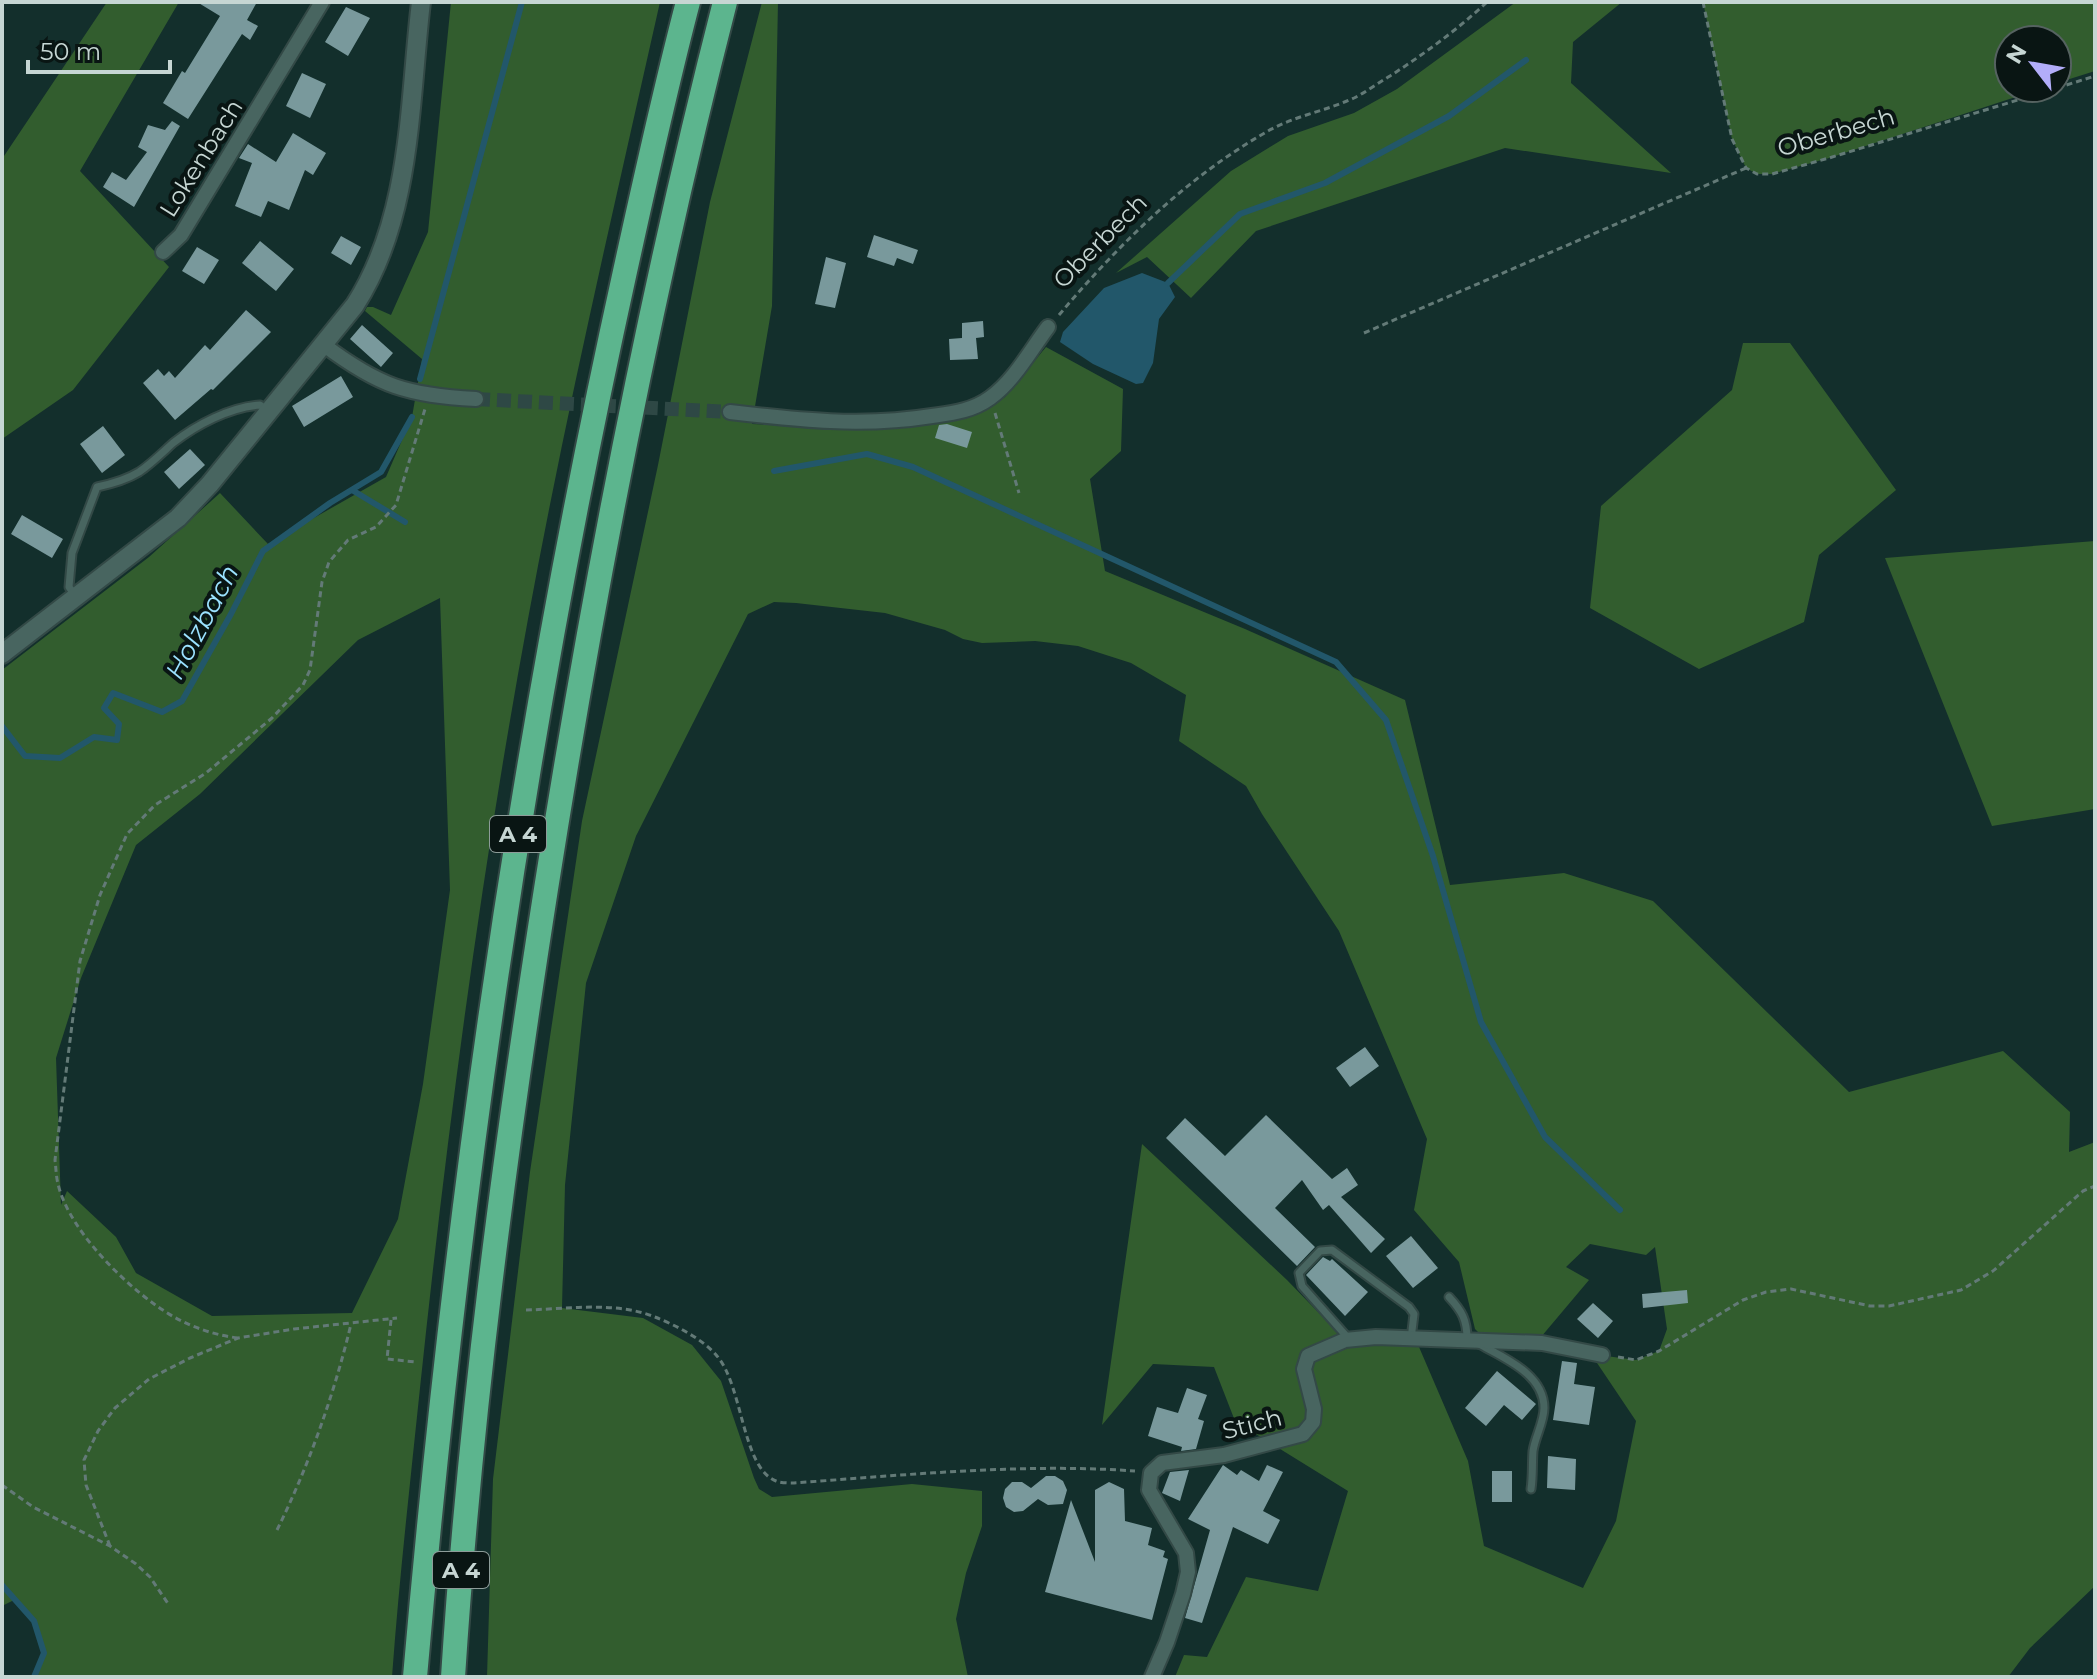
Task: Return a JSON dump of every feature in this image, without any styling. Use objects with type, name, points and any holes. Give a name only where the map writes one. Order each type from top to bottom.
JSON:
[{"type":"highway","name":"A 4","points":[[415,1677],[435,1454],[471,1151],[536,717],[599,391],[664,94],[688,2]]},
{"type":"highway","name":"A 4","points":[[453,1677],[471,1463],[505,1160],[569,744],[602,557],[636,392],[725,2]]},
{"type":"street","name":"Lokenbach","points":[[163,252],[181,235],[322,2]]},
{"type":"street","points":[[2,654],[178,518],[210,484],[355,305],[368,284],[391,227],[404,157],[421,2]]},
{"type":"street","points":[[730,412],[811,422],[897,422],[971,410],[990,398],[1014,374],[1048,327]]},
{"type":"street","points":[[324,345],[385,385],[429,396],[476,399]]},
{"type":"street","name":"Stich","points":[[1151,1473],[1162,1463],[1224,1455],[1303,1434],[1313,1422],[1314,1409],[1304,1369],[1308,1356],[1349,1340],[1376,1337],[1542,1343],[1602,1355]]},
{"type":"street","points":[[1151,1473],[1149,1490],[1186,1553],[1188,1572],[1167,1642],[1152,1677]]},
{"type":"lane","points":[[77,598],[69,587],[72,553],[97,487],[120,481],[139,471],[175,442],[218,417],[249,406],[260,405],[268,412]]},
{"type":"lane","points":[[1349,1340],[1302,1286],[1299,1273],[1320,1251],[1332,1250],[1409,1307],[1414,1314],[1411,1339]]},
{"type":"lane","points":[[1449,1297],[1462,1311],[1470,1340],[1518,1365],[1543,1397],[1544,1410],[1533,1454],[1531,1489]]},
{"type":"path","name":"Oberbech","points":[[1048,327],[1106,261],[1220,160],[1272,129],[1356,97],[1468,20],[1487,2]]},
{"type":"path","name":"Oberbech","points":[[1703,2],[1732,139],[1746,168],[1757,174],[1772,174],[2004,104]]},
{"type":"path","name":"Oberbech","points":[[2073,83],[2095,76]]},
{"type":"path","points":[[1364,333],[1746,168]]},
{"type":"path","points":[[238,1338],[213,1334],[172,1316],[148,1298],[92,1247],[65,1203],[58,1184],[55,1160],[80,961],[100,895],[127,834],[155,805],[206,773],[272,718],[303,685],[310,670],[322,582],[329,562],[348,540],[376,527],[396,505],[429,396]]},
{"type":"path","points":[[990,398],[1019,493]]},
{"type":"path","points":[[1602,1355],[1636,1360],[1743,1300],[1766,1292],[1791,1289],[1844,1302],[1880,1306],[1961,1290],[1993,1271],[2083,1191],[2095,1186]]},
{"type":"path","points":[[526,1310],[628,1309],[654,1316],[702,1343],[717,1355],[729,1375],[753,1455],[762,1472],[776,1481],[794,1483],[922,1474],[1096,1469],[1151,1473]]},
{"type":"path","points":[[391,1318],[387,1359],[416,1362]]},
{"type":"path","points":[[110,1546],[86,1485],[84,1460],[98,1431],[115,1408],[149,1379],[238,1338],[397,1318]]},
{"type":"path","points":[[277,1530],[293,1497],[333,1391],[351,1324]]},
{"type":"path","points":[[2,1485],[33,1507],[110,1546],[150,1577],[169,1605]]},
{"type":"green space","points":[[107,2],[179,2],[80,171],[169,267],[73,390],[2,439],[2,159]]},
{"type":"green space","points":[[451,2],[660,2],[558,464],[495,811],[466,1003],[430,1292],[392,1677],[34,1677],[44,1653],[34,1621],[16,1599],[2,1606],[2,670],[149,557],[220,493],[268,544],[386,477],[412,417],[422,359],[365,311],[367,307],[373,307],[391,315],[428,232]],"holes":[[[440,598],[450,890],[423,1084],[398,1219],[352,1313],[212,1316],[136,1273],[116,1237],[67,1191],[61,1205],[56,1058],[81,978],[136,845],[200,794],[358,640]]]},
{"type":"green space","points":[[762,2],[778,2],[772,306],[752,424],[850,429],[973,416],[1005,397],[1046,347],[1123,389],[1121,451],[1090,479],[1105,571],[1405,700],[1450,885],[1564,873],[1653,901],[1849,1092],[2003,1051],[2070,1112],[2069,1152],[2095,1142],[2095,1586],[2030,1648],[2008,1677],[1175,1677],[1184,1655],[1207,1657],[1246,1577],[1318,1591],[1348,1491],[1235,1421],[1214,1367],[1153,1364],[1102,1425],[1142,1144],[1287,1280],[1345,1340],[1416,1340],[1468,1461],[1484,1546],[1583,1588],[1616,1521],[1636,1421],[1591,1354],[1636,1360],[1659,1351],[1667,1329],[1655,1247],[1646,1255],[1590,1244],[1566,1267],[1589,1280],[1541,1337],[1483,1337],[1475,1329],[1459,1262],[1414,1210],[1427,1139],[1339,931],[1246,786],[1179,741],[1186,695],[1131,663],[1078,646],[1035,641],[982,643],[885,613],[774,602],[748,614],[636,836],[586,983],[565,1185],[562,1308],[643,1318],[692,1345],[721,1381],[754,1478],[759,1489],[772,1497],[912,1484],[982,1491],[982,1526],[966,1573],[956,1619],[968,1677],[487,1677],[493,1479],[530,1172],[582,821],[710,202]]},
{"type":"green space","points":[[1516,2],[1622,2],[1573,42],[1571,83],[1671,173],[1505,148],[1256,231],[1191,298],[1147,257],[1116,273],[1231,171],[1288,136],[1354,113],[1397,89]]},
{"type":"green space","points":[[1703,2],[2095,2],[2095,71],[2073,78],[2073,24],[1993,24],[1994,104],[1772,174],[1757,174],[1746,168],[1732,139]]},
{"type":"green space","points":[[1743,343],[1790,343],[1896,490],[1819,555],[1804,622],[1699,669],[1590,608],[1601,506],[1732,390]]},
{"type":"green space","points":[[2095,541],[2095,809],[1992,826],[1885,558]]},
{"type":"water","points":[[1142,273],[1168,283],[1175,297],[1159,319],[1153,363],[1143,383],[1136,384],[1093,364],[1060,342],[1063,332],[1104,288]]},
{"type":"building","points":[[197,2],[257,2],[247,20],[258,26],[250,40],[242,34],[188,119],[163,103],[220,16]]},
{"type":"building","points":[[346,7],[370,18],[348,56],[325,42]]},
{"type":"building","points":[[302,73],[326,84],[310,118],[286,106]]},
{"type":"building","points":[[172,121],[180,126],[134,207],[103,187],[112,172],[126,180],[147,152],[138,147],[148,125],[165,130]]},
{"type":"building","points":[[293,133],[326,153],[313,175],[305,170],[289,210],[268,201],[261,217],[235,206],[252,163],[239,158],[248,144],[276,162]]},
{"type":"building","points":[[874,235],[918,250],[913,264],[897,258],[894,266],[867,257]]},
{"type":"building","points":[[341,236],[361,247],[351,265],[331,253]]},
{"type":"building","points":[[260,241],[294,269],[276,291],[242,263]]},
{"type":"building","points":[[197,247],[219,260],[204,284],[182,271]]},
{"type":"building","points":[[826,257],[846,263],[835,308],[815,304]]},
{"type":"building","points":[[246,310],[271,332],[213,390],[175,420],[143,383],[158,369],[164,376],[169,371],[175,378],[205,345],[210,350]]},
{"type":"building","points":[[983,321],[984,337],[976,338],[978,359],[950,360],[949,339],[962,338],[962,323]]},
{"type":"building","points":[[362,325],[393,353],[381,367],[350,339]]},
{"type":"building","points":[[341,376],[353,397],[304,427],[292,406]]},
{"type":"building","points":[[947,424],[972,432],[967,448],[935,438],[939,425]]},
{"type":"building","points":[[103,426],[125,455],[102,473],[80,444]]},
{"type":"building","points":[[190,449],[205,465],[179,489],[164,472]]},
{"type":"building","points":[[22,515],[63,539],[52,558],[11,534]]},
{"type":"building","points":[[1365,1047],[1379,1066],[1350,1087],[1336,1068]]},
{"type":"building","points":[[1266,1115],[1332,1179],[1347,1168],[1358,1185],[1341,1197],[1385,1239],[1371,1253],[1329,1205],[1323,1210],[1302,1180],[1275,1208],[1315,1247],[1297,1266],[1166,1138],[1185,1118],[1225,1156]]},
{"type":"building","points":[[1411,1236],[1438,1268],[1413,1288],[1386,1256]]},
{"type":"building","points":[[1323,1257],[1332,1259],[1368,1292],[1345,1316],[1306,1275]]},
{"type":"building","points":[[1687,1290],[1688,1303],[1643,1308],[1642,1294]]},
{"type":"building","points":[[1593,1303],[1613,1321],[1598,1338],[1577,1319]]},
{"type":"building","points":[[1562,1361],[1577,1363],[1574,1384],[1595,1387],[1589,1425],[1553,1420]]},
{"type":"building","points":[[1497,1371],[1536,1404],[1522,1420],[1504,1405],[1486,1426],[1465,1408]]},
{"type":"building","points":[[1187,1388],[1207,1395],[1198,1419],[1204,1421],[1196,1449],[1181,1451],[1182,1447],[1148,1436],[1157,1407],[1178,1413]]},
{"type":"building","points":[[1548,1456],[1576,1459],[1575,1490],[1547,1488]]},
{"type":"building","points":[[1223,1465],[1237,1475],[1241,1470],[1259,1481],[1267,1465],[1283,1472],[1263,1511],[1280,1520],[1268,1544],[1233,1527],[1202,1623],[1185,1618],[1210,1530],[1188,1519]]},
{"type":"building","points":[[1189,1470],[1180,1501],[1162,1493],[1170,1472]]},
{"type":"building","points":[[1492,1471],[1512,1471],[1512,1502],[1492,1502]]},
{"type":"building","points":[[1046,1476],[1055,1476],[1063,1481],[1067,1490],[1063,1504],[1048,1505],[1038,1499],[1023,1511],[1014,1512],[1006,1507],[1003,1498],[1005,1489],[1012,1482],[1022,1482],[1031,1488]]},
{"type":"building","points":[[1109,1482],[1124,1489],[1125,1521],[1152,1528],[1148,1545],[1165,1551],[1163,1557],[1168,1559],[1152,1620],[1045,1592],[1071,1500],[1095,1562],[1095,1490]]},
{"type":"waterway","name":"Holzbach","points":[[420,379],[522,2]]},
{"type":"waterway","points":[[1168,283],[1240,214],[1325,183],[1449,116],[1526,60]]},
{"type":"waterway","name":"Holzbach","points":[[2,726],[25,756],[60,758],[94,737],[117,740],[119,724],[104,708],[113,693],[162,712],[182,701],[263,551],[330,503],[381,472],[412,417]]},
{"type":"waterway","points":[[774,471],[867,454],[913,467],[1336,662],[1386,720],[1433,856],[1481,1022],[1545,1137],[1620,1210]]},
{"type":"waterway","points":[[352,490],[405,522]]},
{"type":"waterway","name":"Holzbach","points":[[2,1585],[34,1621],[44,1653],[34,1677]]},
{"type":"tunnel","points":[[476,399],[730,412]]}]
